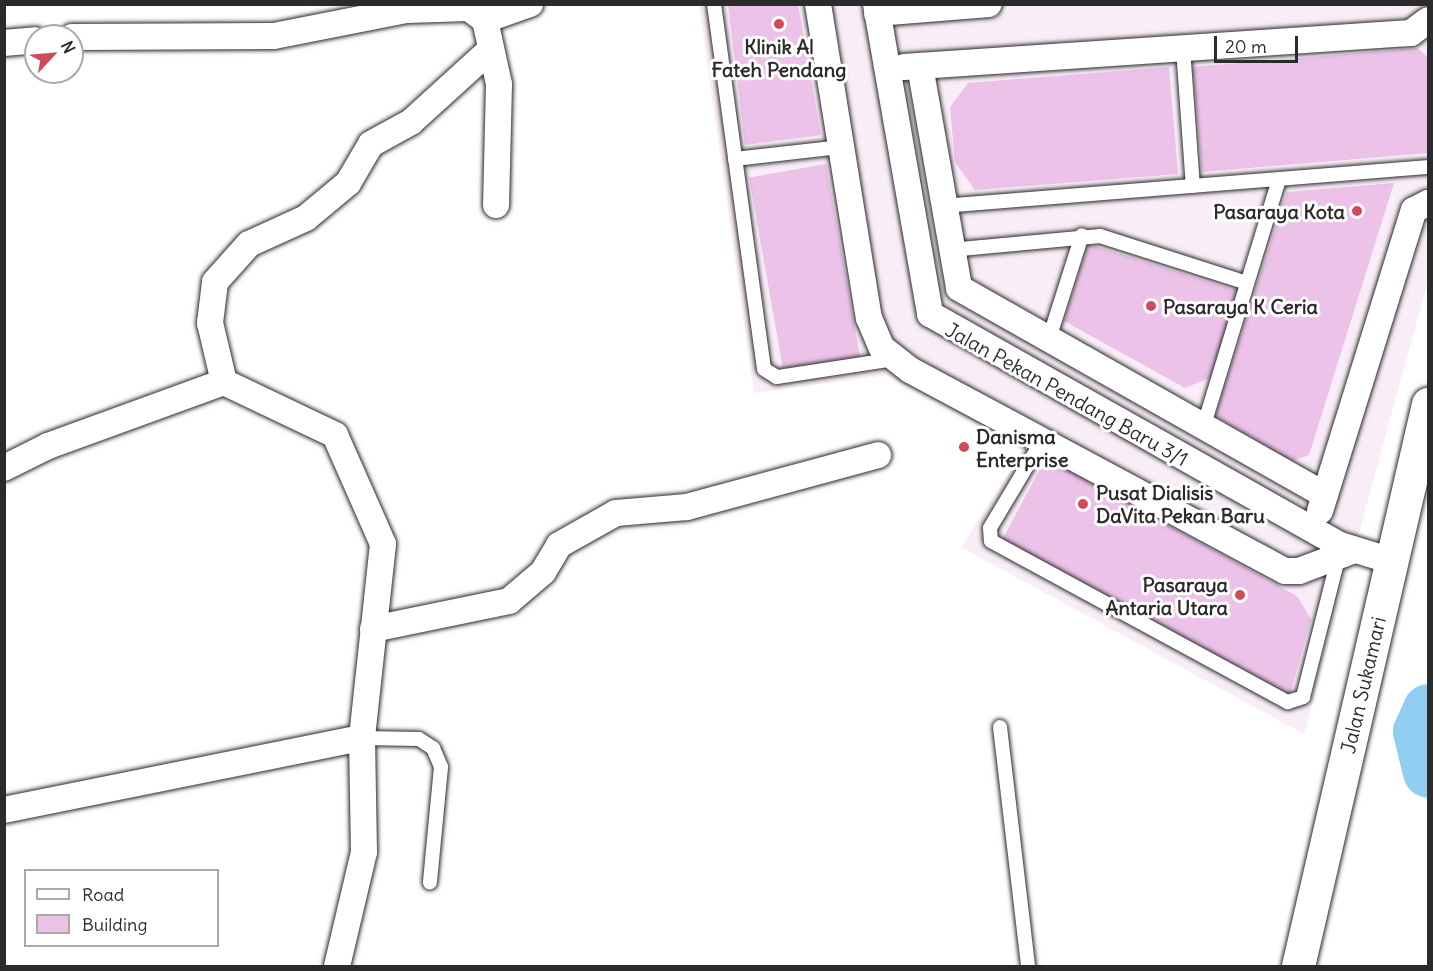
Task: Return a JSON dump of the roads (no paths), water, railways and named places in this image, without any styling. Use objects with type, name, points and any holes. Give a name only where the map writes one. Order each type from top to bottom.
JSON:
[{"type":"street","points":[[485,20],[530,4]]},
{"type":"street","points":[[818,4],[869,318],[882,348],[894,359],[1042,441],[1285,571],[1346,553]]},
{"type":"street","points":[[877,9],[989,4]]},
{"type":"street","points":[[84,37],[274,36],[408,10],[469,8],[485,20],[489,51],[499,84],[496,205]]},
{"type":"street","name":"Jalan Pekan Pendang Baru 3/1","points":[[877,9],[930,314],[1314,531],[1346,553],[1392,561]]},
{"type":"street","points":[[886,68],[1411,33],[1428,20]]},
{"type":"street","points":[[4,43],[24,41]]},
{"type":"street","points":[[224,382],[210,323],[215,282],[249,244],[306,218],[348,183],[371,144],[411,122],[489,51]]},
{"type":"street","points":[[920,66],[950,250],[959,288],[1048,342],[1325,495]]},
{"type":"street","points":[[1314,531],[1414,210],[1428,203]]},
{"type":"street","points":[[4,468],[48,446],[224,382],[335,435],[383,544],[362,738],[364,852],[337,966]]},
{"type":"street","name":"Jalan Sukamari","points":[[1298,966],[1428,404]]},
{"type":"street","points":[[373,629],[509,601],[543,572],[559,545],[616,513],[687,507],[878,455]]},
{"type":"street","points":[[4,810],[362,738]]},
{"type":"lane","points":[[714,4],[767,374],[777,377],[894,359]]},
{"type":"lane","points":[[1183,48],[1193,186]]},
{"type":"lane","points":[[735,159],[841,147]]},
{"type":"lane","points":[[943,206],[1428,167]]},
{"type":"lane","points":[[1203,428],[1279,179]]},
{"type":"lane","points":[[950,250],[1082,235],[1247,283]]},
{"type":"lane","points":[[1048,342],[1082,235]]},
{"type":"lane","points":[[1042,441],[990,528],[991,541],[1288,702],[1303,697],[1346,553]]},
{"type":"lane","points":[[999,727],[1028,966]]},
{"type":"lane","points":[[362,738],[418,739],[433,748],[441,767],[430,882]]},
{"type":"waterway","points":[[1428,709],[1418,731],[1428,772]]},
{"type":"place","name":"Klinik Al Fateh Pendang","points":[[779,24]]},
{"type":"place","name":"Pasaraya Kota","points":[[1357,211]]},
{"type":"place","name":"Pasaraya K Ceria","points":[[1151,306]]},
{"type":"place","name":"Danisma Enterprise","points":[[964,447]]},
{"type":"place","name":"Pusat Dialisis DaVita Pekan Baru","points":[[1083,504]]},
{"type":"place","name":"Pasaraya Antaria Utara","points":[[1240,595]]}]
